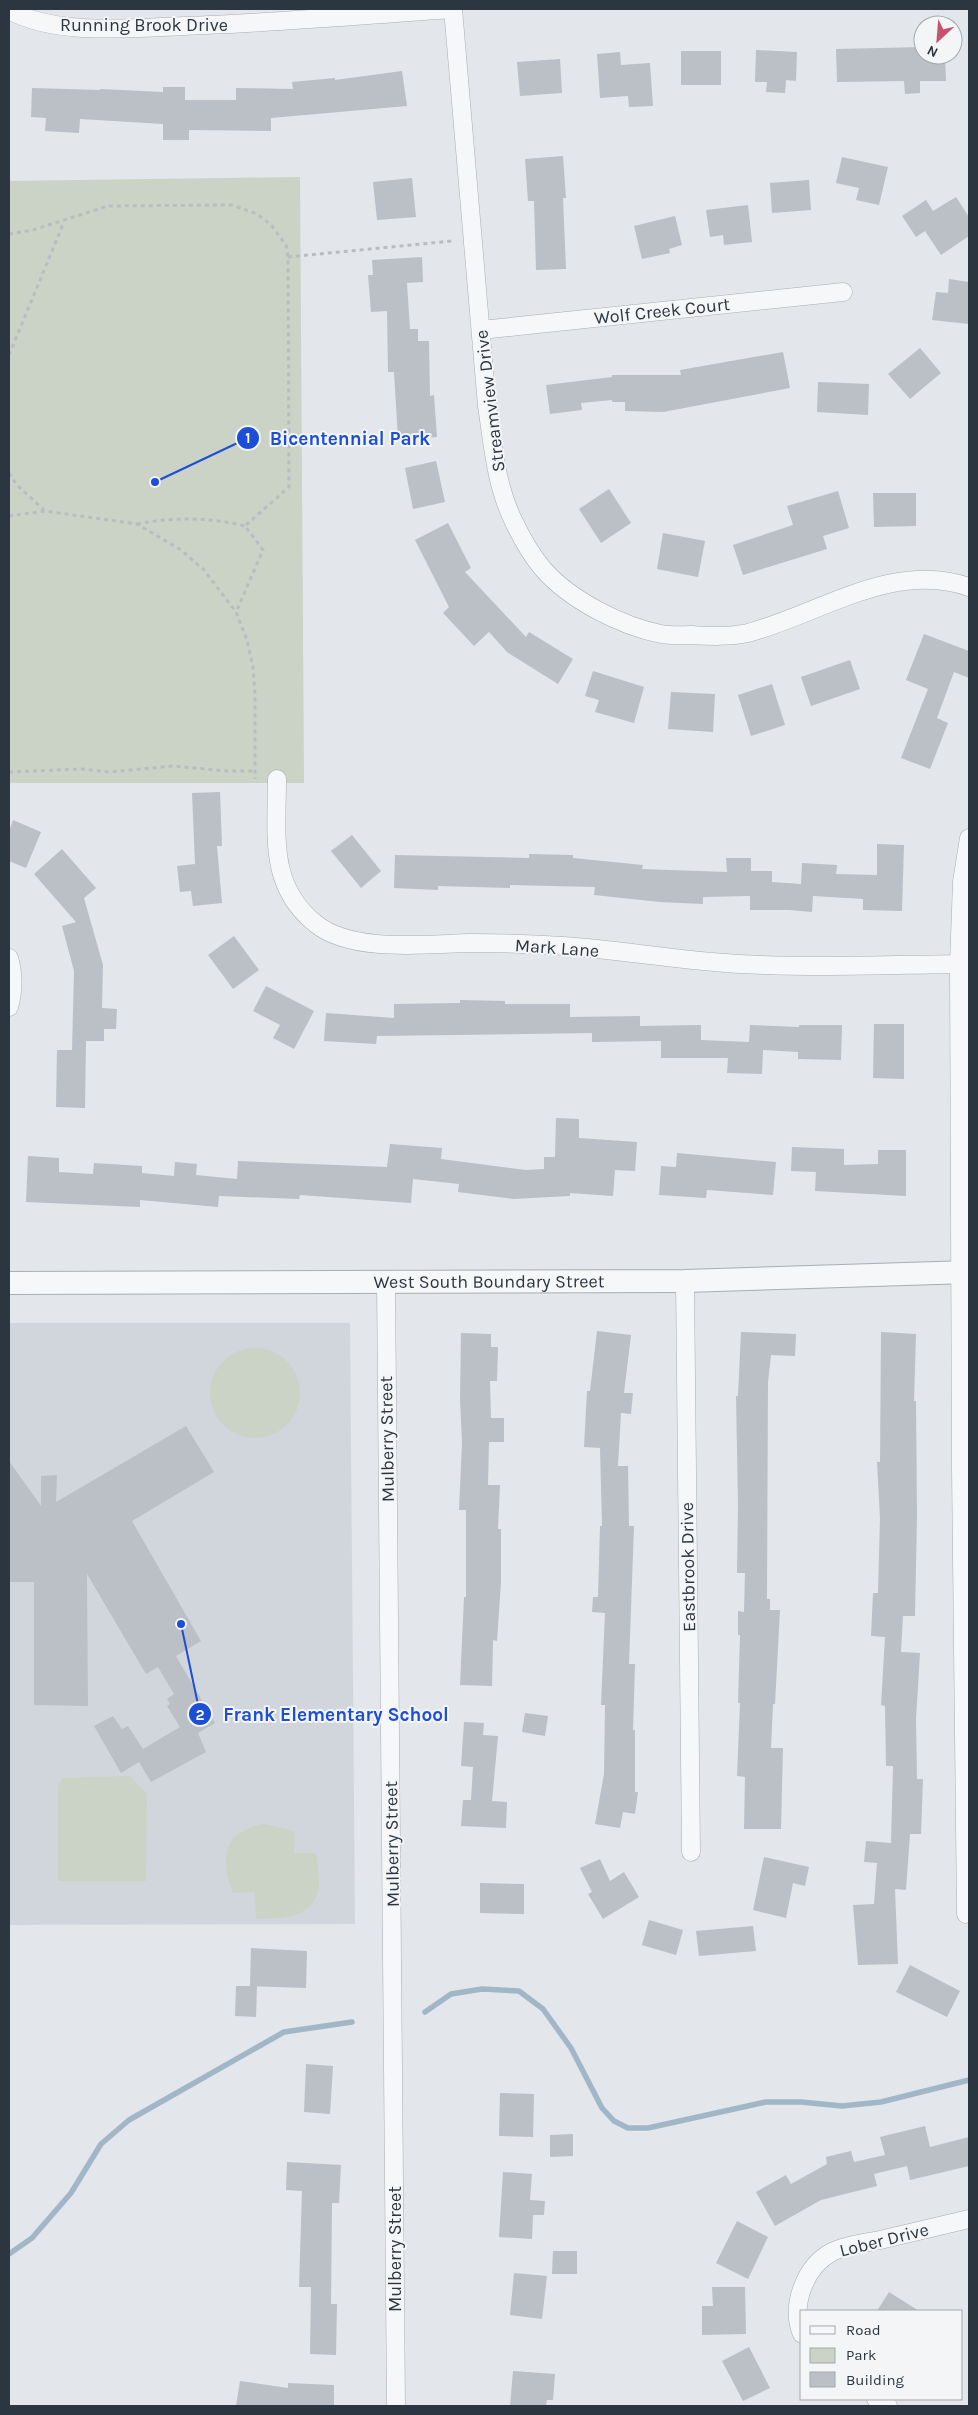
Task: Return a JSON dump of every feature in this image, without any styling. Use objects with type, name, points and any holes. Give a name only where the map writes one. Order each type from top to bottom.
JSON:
[{"type":"street","name":"Running Brook Drive","points":[[11,16],[50,25],[152,28],[453,9]]},
{"type":"street","name":"Streamview Drive","points":[[453,9],[481,330],[495,464],[513,519],[526,545],[543,569],[565,588],[610,617],[636,628],[663,634],[719,637],[746,633],[870,588],[908,579],[959,583],[969,587]]},
{"type":"street","name":"Wolf Creek Court","points":[[481,330],[842,292]]},
{"type":"street","name":"Mark Lane","points":[[277,779],[278,853],[283,884],[290,898],[311,920],[330,933],[343,938],[387,944],[490,943],[564,946],[740,964],[959,964]]},
{"type":"street","points":[[966,1914],[965,1272],[959,964],[962,882],[969,838]]},
{"type":"street","points":[[9,958],[13,972],[13,990],[9,1006]]},
{"type":"street","name":"West South Boundary Street","points":[[9,1283],[685,1281],[965,1272]]},
{"type":"street","name":"Eastbrook Drive","points":[[685,1281],[691,1852]]},
{"type":"street","name":"Mulberry Street","points":[[386,1282],[396,2406]]},
{"type":"street","name":"Lober Drive","points":[[800,2326],[797,2314],[803,2285],[820,2260],[833,2252],[857,2245],[969,2219]]},
{"type":"path","points":[[9,234],[64,221],[108,206],[232,205],[257,214],[271,225],[286,245],[288,257],[289,487],[245,526]]},
{"type":"path","points":[[9,354],[64,221]]},
{"type":"path","points":[[288,257],[452,241]]},
{"type":"path","points":[[9,474],[16,485],[45,511]]},
{"type":"path","points":[[9,516],[45,511],[137,524],[175,519],[226,521],[245,526],[263,550],[236,612]]},
{"type":"path","points":[[137,524],[181,550],[204,570],[236,612],[248,640],[253,667],[255,779]]},
{"type":"path","points":[[9,772],[82,769],[110,772],[173,766],[226,771],[255,771]]},
{"type":"shaded area","points":[[9,1323],[350,1323],[355,1924],[9,1925]]},
{"type":"green space","points":[[300,177],[304,783],[9,783],[9,181]]},
{"type":"green space","points":[[255,1348],[272,1352],[287,1361],[296,1376],[300,1393],[296,1410],[287,1425],[272,1434],[255,1438],[238,1434],[223,1425],[214,1410],[210,1393],[214,1376],[223,1361],[238,1352]]},
{"type":"green space","points":[[130,1776],[147,1794],[146,1881],[58,1881],[58,1787],[62,1778]]},
{"type":"green space","points":[[263,1824],[295,1831],[294,1853],[316,1853],[319,1878],[318,1892],[314,1901],[301,1913],[293,1916],[256,1919],[255,1892],[233,1893],[226,1869],[228,1849],[232,1840],[239,1833]]},
{"type":"building","points":[[913,47],[913,65],[945,65],[946,81],[920,81],[920,93],[905,94],[904,81],[837,82],[836,49]]},
{"type":"building","points":[[756,50],[797,52],[796,81],[786,80],[785,93],[766,92],[767,82],[755,82]]},
{"type":"building","points":[[681,51],[721,51],[721,85],[681,85]]},
{"type":"building","points":[[620,52],[621,65],[650,63],[653,106],[629,107],[628,96],[600,98],[597,54]]},
{"type":"building","points":[[560,59],[562,93],[520,96],[517,62]]},
{"type":"building","points":[[402,71],[407,106],[271,118],[271,131],[189,130],[189,140],[163,140],[163,124],[80,119],[79,133],[45,131],[46,118],[31,117],[32,88],[163,92],[163,87],[185,87],[185,100],[236,100],[236,88],[293,89],[292,82],[335,78],[335,80]]},
{"type":"building","points":[[563,156],[566,198],[563,198],[566,269],[536,270],[534,201],[528,201],[525,159]]},
{"type":"building","points":[[842,157],[888,167],[879,205],[856,200],[859,188],[836,183]]},
{"type":"building","points":[[412,178],[416,217],[377,220],[373,182]]},
{"type":"building","points":[[809,180],[811,210],[772,213],[770,183]]},
{"type":"building","points":[[956,197],[969,217],[969,236],[941,255],[925,231],[916,237],[902,216],[926,200],[933,211]]},
{"type":"building","points":[[748,205],[752,242],[724,245],[723,235],[710,237],[706,210]]},
{"type":"building","points":[[675,216],[682,245],[669,249],[670,253],[642,259],[634,226]]},
{"type":"building","points":[[422,257],[423,282],[407,283],[410,329],[418,329],[418,341],[429,341],[430,396],[434,395],[437,437],[398,439],[394,372],[388,372],[387,311],[371,312],[368,275],[373,275],[372,260]]},
{"type":"building","points":[[949,279],[969,282],[969,324],[932,320],[936,292],[948,293]]},
{"type":"building","points":[[920,348],[941,373],[910,399],[888,374]]},
{"type":"building","points":[[783,352],[790,388],[663,412],[625,411],[625,402],[612,402],[612,400],[581,403],[582,410],[550,414],[546,385],[612,377],[612,375],[681,375],[680,370]]},
{"type":"building","points":[[818,382],[869,384],[868,415],[817,412]]},
{"type":"building","points":[[436,461],[445,502],[413,509],[405,468]]},
{"type":"building","points":[[609,489],[631,523],[601,543],[579,509]]},
{"type":"building","points":[[838,491],[849,528],[823,536],[827,549],[743,575],[733,545],[793,525],[787,506]]},
{"type":"building","points":[[873,493],[916,493],[916,526],[874,527]]},
{"type":"building","points":[[448,523],[471,568],[465,572],[526,637],[529,632],[573,659],[558,684],[507,652],[489,632],[474,646],[443,613],[449,607],[415,540]]},
{"type":"building","points":[[663,533],[705,541],[698,577],[657,569]]},
{"type":"building","points":[[924,634],[969,651],[969,678],[954,672],[937,718],[948,723],[930,769],[901,758],[928,689],[906,680]]},
{"type":"building","points":[[850,660],[860,689],[811,706],[801,677]]},
{"type":"building","points":[[593,671],[644,687],[634,723],[595,712],[599,700],[585,696]]},
{"type":"building","points":[[772,684],[785,725],[751,736],[738,695]]},
{"type":"building","points":[[671,692],[715,694],[713,732],[668,729]]},
{"type":"building","points":[[220,792],[222,846],[217,846],[222,903],[193,906],[191,891],[180,892],[177,866],[195,864],[192,793]]},
{"type":"building","points":[[13,820],[41,832],[26,868],[9,861],[9,832]]},
{"type":"building","points":[[352,835],[381,871],[361,888],[331,851]]},
{"type":"building","points":[[877,844],[904,845],[902,911],[863,910],[863,899],[813,896],[812,912],[750,910],[750,896],[703,897],[703,904],[660,902],[594,895],[595,887],[510,885],[510,888],[438,886],[438,890],[394,888],[395,855],[529,858],[529,854],[573,855],[573,858],[643,865],[642,869],[727,872],[726,858],[751,858],[751,871],[772,871],[772,882],[801,884],[802,863],[837,865],[836,874],[877,875]]},
{"type":"building","points":[[62,849],[96,888],[84,898],[103,965],[102,1008],[117,1009],[116,1029],[104,1029],[104,1041],[86,1041],[85,1108],[56,1107],[57,1050],[72,1050],[74,971],[62,926],[76,922],[34,874]]},
{"type":"building","points":[[234,936],[259,970],[233,989],[208,955]]},
{"type":"building","points":[[266,986],[314,1011],[294,1049],[273,1038],[280,1025],[253,1011]]},
{"type":"building","points":[[460,1000],[505,1001],[505,1004],[570,1004],[570,1017],[640,1016],[640,1026],[701,1025],[701,1040],[749,1042],[750,1025],[799,1027],[799,1025],[842,1025],[841,1060],[798,1059],[798,1052],[763,1050],[762,1074],[727,1073],[728,1058],[661,1058],[661,1041],[592,1042],[592,1033],[377,1036],[376,1044],[324,1041],[326,1013],[394,1018],[394,1004],[460,1003]]},
{"type":"building","points":[[874,1024],[904,1024],[904,1079],[873,1078]]},
{"type":"building","points":[[556,1118],[579,1119],[579,1138],[637,1142],[635,1171],[615,1170],[613,1196],[570,1193],[570,1196],[513,1199],[458,1192],[459,1184],[413,1179],[411,1203],[300,1195],[299,1199],[219,1196],[218,1207],[140,1200],[140,1207],[26,1202],[28,1156],[59,1158],[59,1172],[93,1174],[94,1163],[142,1166],[142,1173],[174,1176],[175,1162],[197,1164],[196,1175],[237,1179],[238,1161],[387,1167],[390,1144],[442,1148],[441,1159],[526,1170],[544,1169],[544,1157],[555,1157]]},
{"type":"building","points":[[792,1147],[844,1149],[844,1165],[878,1164],[878,1150],[906,1150],[906,1196],[815,1191],[816,1172],[791,1171]]},
{"type":"building","points":[[677,1153],[776,1162],[773,1195],[707,1190],[706,1198],[659,1195],[661,1166],[676,1167]]},
{"type":"building","points":[[597,1331],[631,1335],[624,1393],[633,1393],[631,1414],[621,1413],[618,1466],[628,1466],[629,1526],[634,1526],[629,1664],[635,1664],[633,1730],[635,1730],[635,1792],[638,1792],[635,1814],[623,1812],[620,1828],[595,1824],[604,1774],[605,1705],[601,1705],[605,1613],[592,1612],[593,1597],[598,1597],[600,1526],[602,1526],[600,1448],[584,1447],[587,1391],[590,1391]]},
{"type":"building","points":[[741,1332],[796,1334],[795,1356],[771,1355],[768,1382],[767,1599],[770,1599],[770,1610],[780,1610],[771,1748],[783,1748],[781,1829],[744,1829],[745,1777],[737,1776],[740,1703],[738,1703],[740,1635],[738,1635],[738,1611],[744,1612],[745,1573],[737,1573],[736,1396],[738,1396]]},
{"type":"building","points":[[881,1332],[916,1334],[914,1401],[916,1401],[917,1515],[915,1616],[903,1616],[901,1652],[920,1653],[916,1719],[917,1779],[923,1779],[921,1834],[910,1834],[906,1890],[895,1889],[898,1964],[858,1965],[853,1905],[874,1904],[877,1863],[864,1862],[866,1841],[891,1843],[893,1766],[886,1766],[885,1706],[881,1705],[885,1637],[871,1636],[873,1593],[878,1593],[880,1518],[877,1462],[880,1462]]},
{"type":"building","points":[[461,1333],[491,1334],[491,1347],[498,1347],[497,1381],[490,1381],[491,1418],[504,1418],[504,1442],[489,1442],[488,1485],[500,1485],[498,1529],[501,1529],[501,1582],[497,1641],[493,1640],[492,1686],[460,1685],[464,1597],[466,1597],[466,1510],[459,1510],[462,1443],[460,1399]]},
{"type":"building","points":[[186,1426],[214,1472],[132,1521],[201,1641],[176,1656],[215,1723],[198,1733],[206,1752],[151,1782],[139,1762],[121,1773],[94,1726],[113,1716],[122,1729],[128,1726],[143,1749],[180,1727],[167,1706],[170,1704],[167,1699],[174,1694],[158,1667],[146,1674],[87,1574],[88,1706],[34,1705],[34,1582],[9,1582],[9,1461],[41,1506],[41,1476],[57,1475],[56,1502]]},
{"type":"building","points":[[525,1713],[548,1716],[545,1736],[522,1732]]},
{"type":"building","points":[[464,1722],[484,1723],[483,1735],[498,1736],[492,1801],[507,1802],[506,1828],[461,1826],[463,1800],[471,1800],[473,1767],[461,1766]]},
{"type":"building","points":[[764,1857],[809,1867],[805,1886],[793,1883],[786,1918],[753,1910]]},
{"type":"building","points":[[600,1859],[610,1881],[624,1872],[639,1897],[603,1919],[588,1894],[592,1892],[580,1868]]},
{"type":"building","points":[[480,1883],[524,1884],[524,1914],[480,1913]]},
{"type":"building","points":[[649,1920],[683,1930],[676,1955],[642,1945]]},
{"type":"building","points":[[753,1926],[756,1951],[699,1956],[696,1931]]},
{"type":"building","points":[[251,1948],[307,1951],[306,1988],[250,1986]]},
{"type":"building","points":[[910,1965],[960,1991],[947,2017],[896,1992]]},
{"type":"building","points":[[236,1986],[257,1986],[256,2017],[235,2016]]},
{"type":"building","points":[[306,2064],[333,2066],[330,2114],[304,2112]]},
{"type":"building","points":[[500,2093],[534,2094],[533,2137],[499,2136]]},
{"type":"building","points":[[925,2126],[930,2147],[969,2137],[969,2166],[910,2180],[907,2166],[874,2174],[877,2186],[821,2200],[775,2226],[756,2192],[786,2175],[791,2184],[827,2164],[826,2157],[851,2151],[854,2162],[885,2155],[880,2137]]},
{"type":"building","points":[[573,2134],[573,2156],[550,2157],[550,2135]]},
{"type":"building","points":[[287,2162],[341,2165],[339,2203],[332,2203],[331,2304],[337,2304],[336,2355],[310,2354],[311,2287],[299,2287],[302,2191],[286,2190]]},
{"type":"building","points":[[503,2172],[532,2174],[530,2200],[545,2201],[544,2215],[533,2215],[532,2239],[499,2237]]},
{"type":"building","points":[[737,2221],[768,2237],[748,2279],[716,2263]]},
{"type":"building","points":[[553,2251],[577,2251],[577,2274],[552,2274]]},
{"type":"building","points":[[514,2273],[547,2276],[542,2319],[510,2315]]},
{"type":"building","points":[[712,2287],[745,2287],[746,2334],[702,2335],[702,2306],[713,2306]]},
{"type":"building","points":[[889,2292],[917,2310],[878,2310]]},
{"type":"building","points":[[749,2347],[770,2388],[743,2401],[722,2361]]},
{"type":"building","points":[[513,2371],[555,2374],[553,2400],[547,2400],[546,2406],[510,2406]]},
{"type":"building","points":[[240,2381],[288,2388],[288,2383],[334,2385],[334,2406],[236,2406]]},
{"type":"waterway","points":[[425,2012],[451,1994],[482,1989],[519,1991],[543,2009],[571,2048],[602,2108],[614,2121],[628,2128],[648,2128],[766,2102],[801,2102],[842,2106],[881,2102],[969,2080]]},
{"type":"waterway","points":[[9,2254],[32,2238],[71,2193],[101,2144],[129,2120],[284,2032],[352,2022]]},
{"type":"place","name":"Bicentennial Park","points":[[155,482]]},
{"type":"place","name":"Frank Elementary School","points":[[181,1624]]}]
